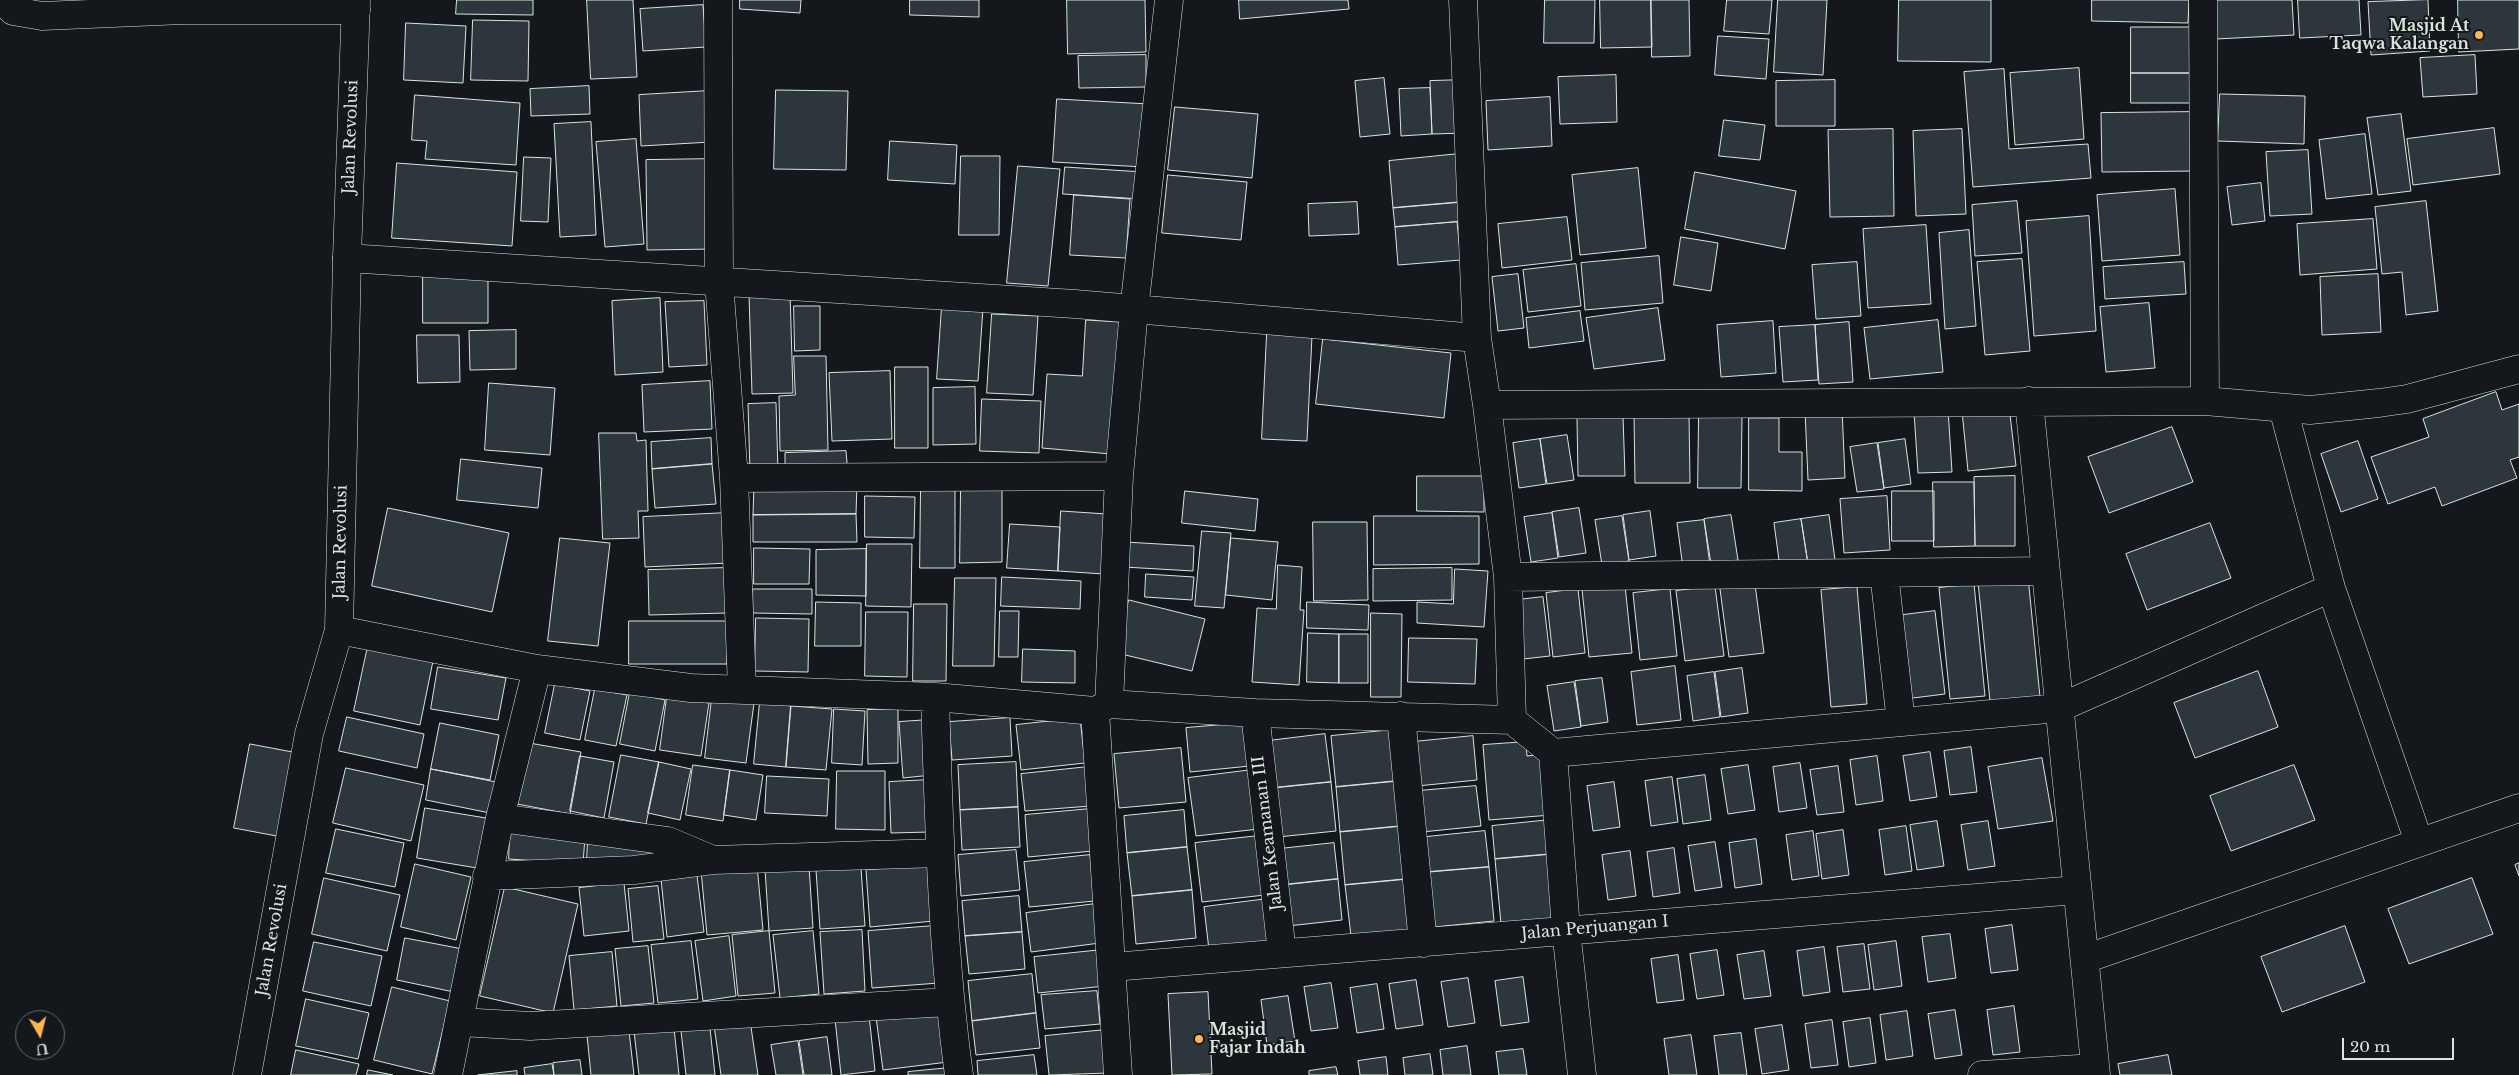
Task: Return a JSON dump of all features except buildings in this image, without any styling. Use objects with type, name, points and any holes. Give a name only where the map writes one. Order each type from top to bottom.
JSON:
[{"type":"street","points":[[3,0],[13,12],[42,16],[182,5],[356,5]]},
{"type":"street","points":[[718,0],[719,282],[734,478],[742,689]]},
{"type":"street","points":[[1118,1075],[1102,707],[1119,476],[1134,310],[1169,0]]},
{"type":"street","points":[[1464,0],[1477,338],[1508,576],[1512,720]]},
{"type":"street","points":[[2203,0],[2205,401]]},
{"type":"street","name":"Jalan Revolusi","points":[[247,1075],[309,734],[339,630],[347,258],[356,5]]},
{"type":"street","points":[[347,258],[1075,304],[1477,338]]},
{"type":"street","points":[[1487,405],[2205,401],[2317,409],[2407,399],[2519,369]]},
{"type":"street","points":[[1982,1075],[2095,1072],[2028,401]]},
{"type":"street","points":[[2283,408],[2331,588],[2419,842]]},
{"type":"street","points":[[734,478],[1119,476]]},
{"type":"street","points":[[1508,576],[2045,571]]},
{"type":"street","points":[[1884,573],[1901,722]]},
{"type":"street","points":[[339,630],[537,669],[691,688],[935,697],[1102,707],[1512,720],[1553,753],[2059,708],[2331,588]]},
{"type":"street","points":[[448,1075],[500,818],[537,669]]},
{"type":"street","points":[[935,697],[940,853],[949,1002],[959,1075]]},
{"type":"street","name":"Jalan Keamanan III","points":[[1255,712],[1282,953]]},
{"type":"street","points":[[1401,716],[1424,943]]},
{"type":"street","points":[[1553,753],[1566,930],[1582,1075]]},
{"type":"street","points":[[2084,959],[2519,808]]},
{"type":"street","points":[[500,818],[649,837],[680,845],[713,860]]},
{"type":"street","points":[[488,876],[634,870],[713,860],[940,853]]},
{"type":"street","name":"Jalan Perjuangan I","points":[[1112,966],[1424,943],[2077,890]]},
{"type":"street","points":[[460,1022],[530,1026],[949,1002]]},
{"type":"place","name":"Masjid At Taqwa Kalangan","points":[[2479,35]]},
{"type":"place","name":"Masjid Fajar Indah","points":[[1199,1039]]}]
